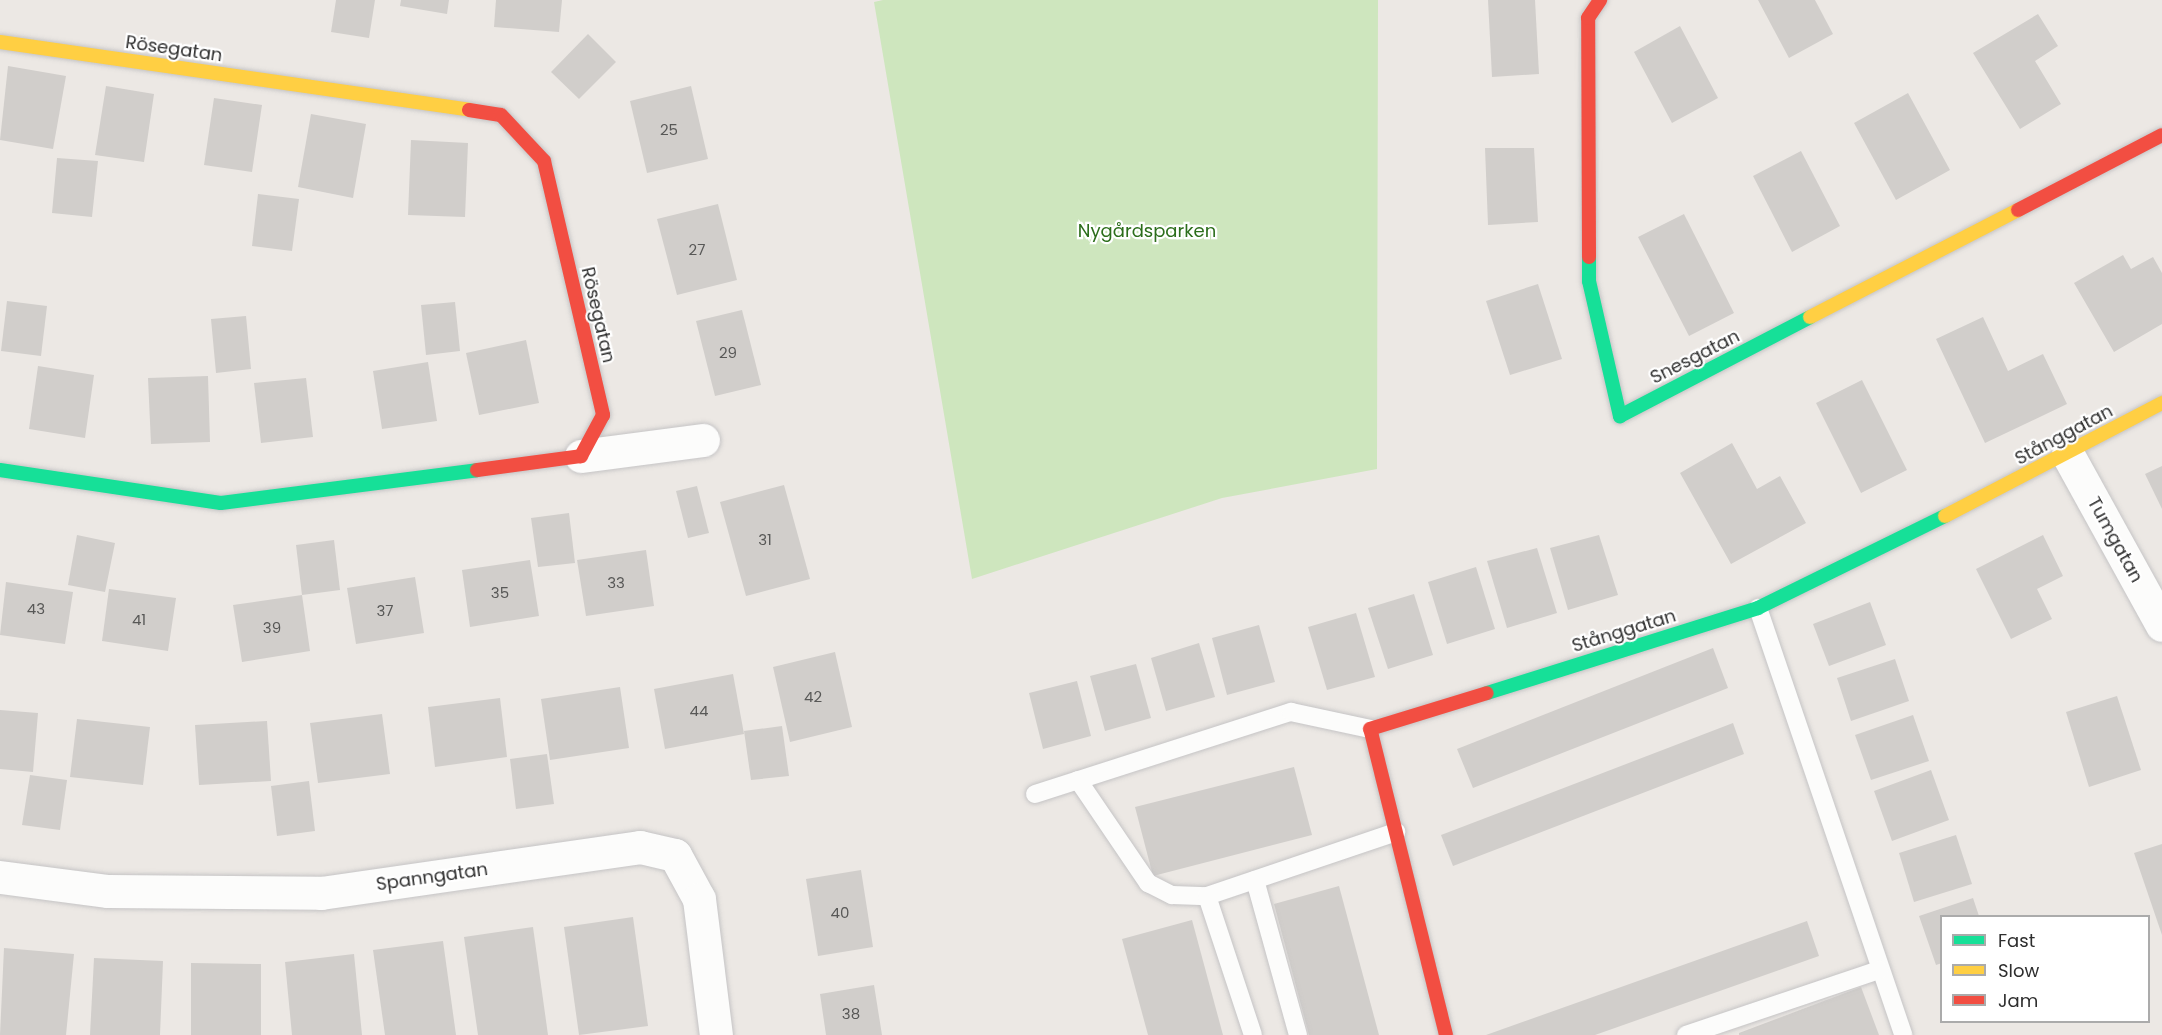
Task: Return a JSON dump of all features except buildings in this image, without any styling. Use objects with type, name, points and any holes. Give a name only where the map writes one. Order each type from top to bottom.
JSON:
[{"type":"street","name":"Snesgatan","points":[[1600,0],[1588,18],[1589,281],[1620,416],[2162,135]]},
{"type":"street","name":"Rösegatan","points":[[0,42],[501,115],[544,161],[603,415],[581,456]]},
{"type":"street","name":"Stånggatan","points":[[1370,729],[1758,608],[2068,455],[2162,403]]},
{"type":"street","points":[[0,470],[221,503],[703,440]]},
{"type":"street","name":"Tumgatan","points":[[2068,455],[2162,625]]},
{"type":"street","points":[[1370,729],[1446,1035]]},
{"type":"street","name":"Spanngatan","points":[[0,877],[108,891],[321,893],[640,847],[675,855],[699,898],[716,1035]]},
{"type":"lane","points":[[1758,608],[1879,970],[1903,1035]]},
{"type":"lane","points":[[1035,794],[1291,712],[1370,729]]},
{"type":"lane","points":[[1078,780],[1148,883],[1172,895],[1207,896],[1396,832]]},
{"type":"lane","points":[[1255,880],[1298,1035]]},
{"type":"lane","points":[[1207,896],[1253,1035]]},
{"type":"lane","points":[[1686,1035],[1879,970]]},
{"type":"green space","name":"Nygårdsparken","points":[[883,0],[1378,0],[1377,469],[1222,498],[972,579],[874,2]]},
{"type":"traffic: fast","points":[[1589,257],[1589,281],[1620,416],[1810,317]]},
{"type":"traffic: fast","points":[[0,470],[221,503],[477,470]]},
{"type":"traffic: fast","points":[[1487,693],[1758,608],[1945,516]]},
{"type":"traffic: slow","points":[[0,42],[469,110]]},
{"type":"traffic: slow","points":[[1810,317],[2018,210]]},
{"type":"traffic: slow","points":[[1945,516],[2162,403]]},
{"type":"traffic: jam","points":[[1589,257],[1588,18],[1600,0]]},
{"type":"traffic: jam","points":[[469,110],[501,115],[544,161],[603,415],[581,456],[477,470]]},
{"type":"traffic: jam","points":[[2018,210],[2162,135]]},
{"type":"traffic: jam","points":[[1446,1035],[1370,729],[1487,693]]}]
